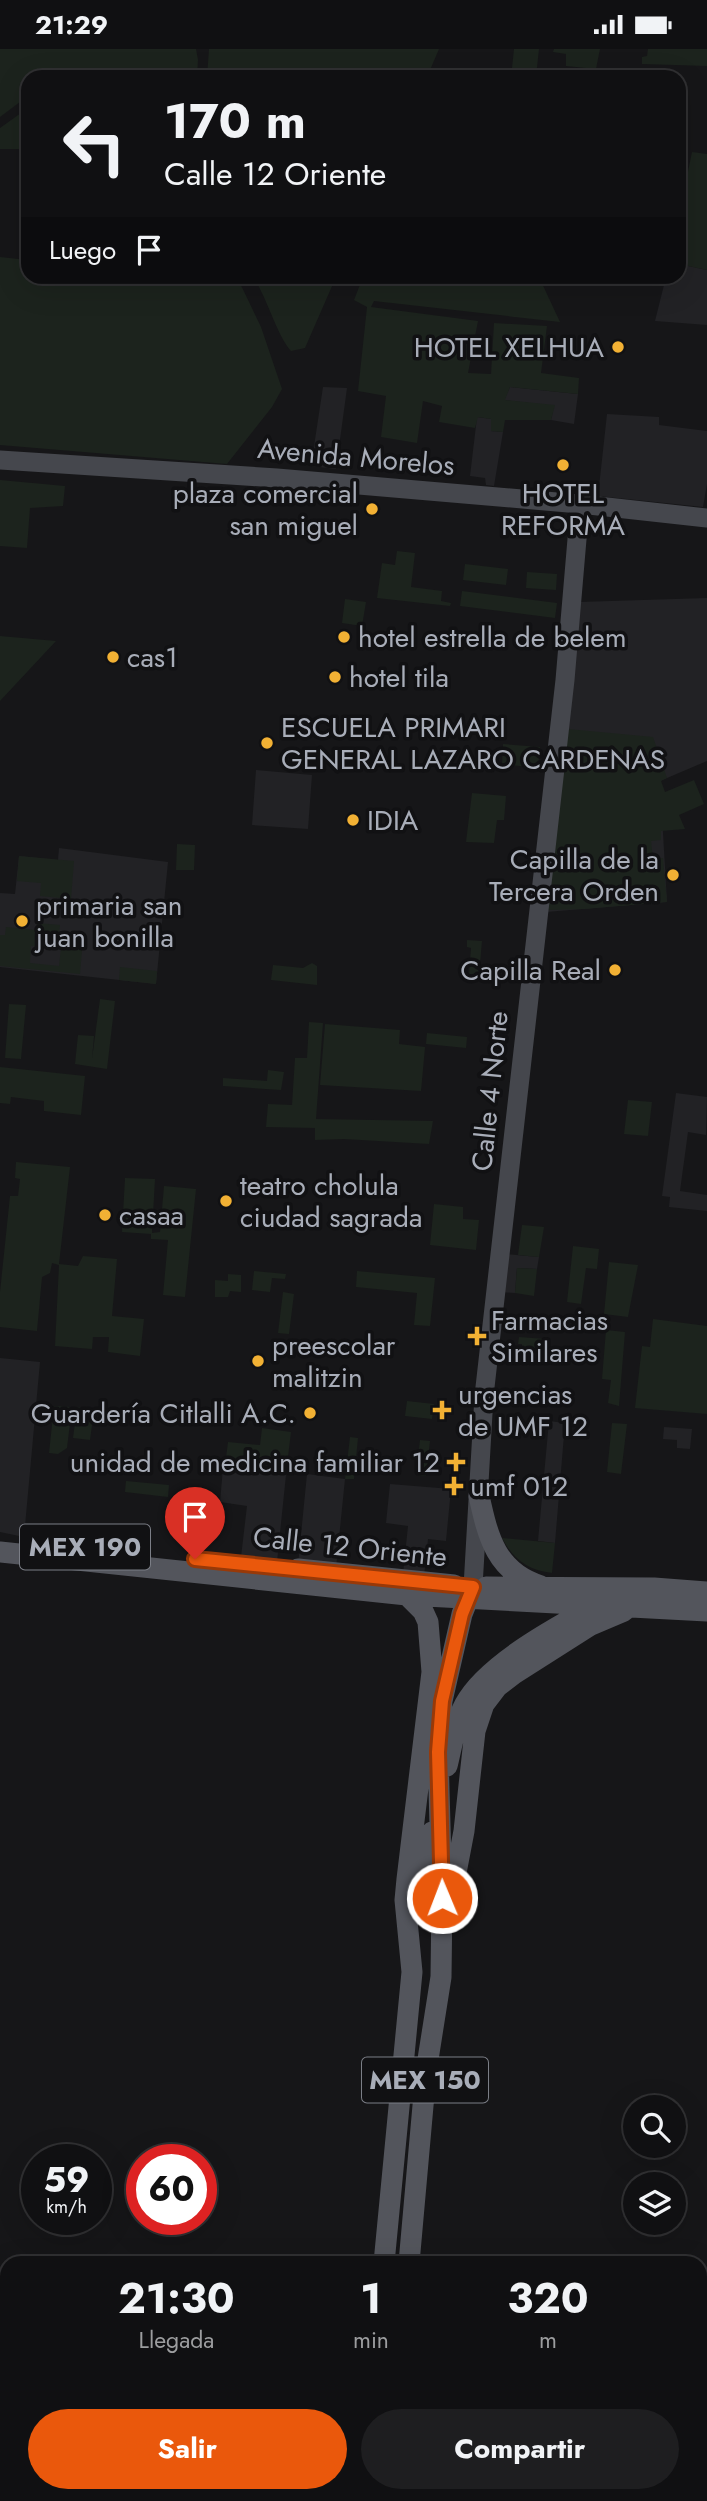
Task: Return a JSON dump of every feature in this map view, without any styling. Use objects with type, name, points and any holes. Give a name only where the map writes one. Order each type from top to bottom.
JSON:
[{"type":"main road","name":"Avenida Morelos","points":[[0,460],[276,478],[580,504],[707,518]]},
{"type":"main road","name":"Calle 4 Norte","points":[[470,1593],[480,1496],[484,1396],[565,680],[580,504]]},
{"type":"main road","points":[[480,1496],[489,1538],[503,1563],[523,1578],[547,1587]]},
{"type":"main road","name":"Calle 12 Oriente","points":[[0,1538],[470,1593],[595,1606],[640,1606]]},
{"type":"main road","name":"Calle 12 Oriente","points":[[0,1552],[407,1595],[547,1587],[654,1588]]},
{"type":"main road","name":"MEX 150","points":[[385,2256],[412,1972],[409,1924],[421,1892],[440,1793],[459,1718],[470,1695],[500,1664],[595,1606],[654,1588],[707,1592]]},
{"type":"main road","points":[[442,1898],[438,1752],[442,1701],[470,1593]]},
{"type":"main road","points":[[407,1595],[423,1611],[428,1622],[432,1672],[405,1900],[409,1924]]},
{"type":"main road","name":"MEX 150","points":[[410,2256],[426,2072],[441,1976],[442,1898],[456,1878],[475,1731],[480,1713],[490,1695],[514,1674],[591,1625],[640,1606],[707,1611]]},
{"type":"shaded area","points":[[0,49],[196,49],[197,70],[21,70],[21,101],[0,117]]},
{"type":"shaded area","points":[[209,49],[439,49],[430,70],[208,70]]},
{"type":"shaded area","points":[[514,49],[539,49],[537,70],[512,70]]},
{"type":"shaded area","points":[[554,49],[600,49],[596,69],[566,66],[566,54],[553,52]]},
{"type":"shaded area","points":[[648,49],[707,49],[707,66],[642,64],[642,57],[647,56]]},
{"type":"shaded area","points":[[21,113],[21,149],[0,149],[0,128]]},
{"type":"shaded area","points":[[692,152],[707,154],[707,270],[686,266],[686,181]]},
{"type":"shaded area","points":[[0,257],[21,259],[21,284],[240,284],[261,327],[282,389],[272,407],[227,464],[0,445]]},
{"type":"shaded area","points":[[686,266],[707,270],[707,325],[655,321],[664,284],[686,284]]},
{"type":"shaded area","points":[[257,284],[333,284],[305,348],[291,351],[276,326]]},
{"type":"shaded area","points":[[360,284],[542,284],[560,322],[374,301],[371,307],[478,321],[468,373],[491,374],[494,323],[547,326],[541,373],[579,378],[578,394],[510,387],[505,400],[555,405],[551,420],[505,420],[503,432],[491,431],[491,419],[478,417],[475,428],[439,422],[442,406],[423,401],[417,443],[381,437],[386,396],[358,391],[367,307],[354,300]]},
{"type":"shaded area","points":[[323,387],[347,388],[336,469],[311,466]]},
{"type":"shaded area","points":[[510,387],[578,394],[574,424],[551,420],[554,406],[504,400]]},
{"type":"shaded area","points":[[607,414],[659,417],[659,425],[707,431],[707,484],[703,507],[598,496]]},
{"type":"shaded area","points":[[477,417],[492,419],[491,431],[503,432],[494,486],[486,485],[485,478],[470,476]]},
{"type":"shaded area","points":[[0,480],[65,486],[63,506],[30,508],[27,548],[0,546]]},
{"type":"shaded area","points":[[397,551],[415,553],[411,587],[442,591],[441,601],[451,603],[450,606],[377,598],[382,563],[395,565]]},
{"type":"shaded area","points":[[465,564],[508,569],[506,585],[463,580]]},
{"type":"shaded area","points":[[527,572],[557,574],[556,590],[526,588]]},
{"type":"shaded area","points":[[462,591],[557,603],[555,618],[460,606]]},
{"type":"shaded area","points":[[707,598],[707,761],[660,781],[667,902],[546,912],[579,602]]},
{"type":"shaded area","points":[[345,599],[366,602],[362,626],[342,623]]},
{"type":"shaded area","points":[[0,636],[56,641],[0,701]]},
{"type":"shaded area","points":[[568,729],[653,737],[667,778],[661,781],[665,792],[694,780],[704,804],[679,815],[685,829],[661,831],[661,840],[651,841],[653,859],[663,858],[667,902],[548,910]]},
{"type":"shaded area","points":[[503,744],[540,747],[538,768],[502,764]]},
{"type":"shaded area","points":[[256,770],[312,775],[308,829],[252,825]]},
{"type":"shaded area","points":[[472,793],[506,796],[504,820],[497,820],[494,843],[466,842]]},
{"type":"shaded area","points":[[177,844],[195,845],[194,870],[176,870]]},
{"type":"shaded area","points":[[59,848],[168,862],[156,984],[0,967],[0,893],[15,894],[19,856],[58,860]]},
{"type":"shaded area","points":[[19,856],[74,861],[71,899],[40,896],[41,883],[17,881]]},
{"type":"shaded area","points":[[37,923],[60,925],[57,949],[31,946],[30,963],[59,966],[61,948],[82,950],[80,974],[0,966],[0,935],[5,935],[6,927],[36,930]]},
{"type":"shaded area","points":[[467,940],[482,941],[479,975],[469,974],[471,948],[467,947]]},
{"type":"shaded area","points":[[312,963],[317,966],[317,985],[271,980],[273,965],[303,968]]},
{"type":"shaded area","points":[[120,967],[157,971],[156,984],[119,980]]},
{"type":"shaded area","points":[[100,999],[115,1001],[107,1069],[75,1064],[78,1035],[94,1036],[92,1059]]},
{"type":"shaded area","points":[[9,1004],[26,1005],[21,1059],[5,1058]]},
{"type":"shaded area","points":[[309,1022],[323,1023],[316,1119],[433,1121],[429,1144],[315,1140],[315,1128],[266,1127],[268,1104],[292,1105],[295,1058],[307,1058]]},
{"type":"shaded area","points":[[325,1024],[400,1030],[399,1044],[425,1047],[421,1091],[320,1085]]},
{"type":"shaded area","points":[[427,1033],[467,1037],[466,1048],[426,1044]]},
{"type":"shaded area","points":[[0,1067],[85,1076],[81,1115],[44,1111],[44,1101],[11,1097],[10,1104],[0,1103]]},
{"type":"shaded area","points":[[268,1070],[284,1072],[281,1090],[223,1086],[223,1078],[267,1081]]},
{"type":"shaded area","points":[[676,1093],[707,1097],[706,1135],[688,1132],[680,1191],[707,1195],[707,1211],[669,1207],[670,1197],[662,1196]]},
{"type":"shaded area","points":[[628,1100],[652,1102],[648,1136],[624,1134]]},
{"type":"shaded area","points":[[16,1162],[70,1167],[59,1264],[78,1266],[83,1256],[117,1259],[112,1316],[144,1319],[140,1356],[108,1352],[109,1337],[93,1337],[92,1349],[55,1346],[59,1265],[52,1263],[50,1273],[42,1277],[37,1331],[0,1327],[0,1292],[10,1196],[18,1196],[20,1179],[15,1178]]},
{"type":"shaded area","points":[[125,1178],[155,1179],[152,1233],[160,1232],[164,1186],[196,1189],[185,1297],[163,1295],[168,1240],[151,1239],[151,1234],[122,1232]]},
{"type":"shaded area","points":[[434,1204],[463,1207],[463,1219],[479,1220],[476,1250],[430,1245]]},
{"type":"shaded area","points":[[522,1225],[544,1227],[539,1257],[518,1255]]},
{"type":"shaded area","points":[[573,1246],[599,1249],[597,1269],[586,1268],[581,1304],[567,1302]]},
{"type":"shaded area","points":[[504,1254],[539,1257],[537,1269],[517,1268],[515,1293],[500,1292]]},
{"type":"shaded area","points":[[609,1262],[638,1265],[628,1317],[604,1314]]},
{"type":"shaded area","points":[[517,1268],[537,1269],[534,1296],[515,1293]]},
{"type":"shaded area","points":[[254,1271],[286,1274],[285,1279],[272,1278],[270,1292],[252,1290]]},
{"type":"shaded area","points":[[357,1271],[435,1278],[430,1326],[414,1325],[417,1293],[356,1287]]},
{"type":"shaded area","points":[[228,1274],[241,1275],[241,1292],[230,1291],[228,1297],[215,1297],[215,1280],[228,1281]]},
{"type":"shaded area","points":[[283,1292],[294,1294],[289,1334],[278,1333]]},
{"type":"shaded area","points":[[653,1319],[707,1326],[707,1414],[635,1408],[642,1346],[650,1347]]},
{"type":"shaded area","points":[[606,1330],[625,1332],[619,1406],[608,1403],[611,1380],[602,1379]]},
{"type":"shaded area","points":[[519,1337],[546,1339],[545,1351],[522,1349],[522,1344],[518,1344]]},
{"type":"shaded area","points":[[0,1358],[40,1362],[24,1537],[0,1532]]},
{"type":"shaded area","points":[[407,1401],[434,1404],[432,1419],[405,1416]]},
{"type":"shaded area","points":[[54,1406],[72,1407],[67,1448],[58,1454],[49,1453]]},
{"type":"shaded area","points":[[77,1407],[94,1410],[90,1440],[73,1438]]},
{"type":"shaded area","points":[[549,1421],[565,1423],[555,1543],[538,1541]]},
{"type":"shaded area","points":[[612,1423],[627,1424],[621,1474],[607,1472]]},
{"type":"shaded area","points":[[664,1427],[692,1429],[690,1449],[677,1448],[677,1440],[663,1439]]},
{"type":"shaded area","points":[[262,1428],[291,1432],[287,1465],[226,1458],[228,1442],[260,1445]]},
{"type":"shaded area","points":[[350,1437],[358,1438],[354,1479],[345,1479]]},
{"type":"shaded area","points":[[420,1440],[430,1441],[426,1476],[416,1475]]},
{"type":"shaded area","points":[[223,1468],[286,1475],[277,1562],[241,1557],[247,1506],[220,1502]]},
{"type":"shaded area","points":[[307,1474],[345,1479],[336,1568],[298,1565]]},
{"type":"shaded area","points":[[126,1481],[169,1485],[168,1497],[125,1492]]},
{"type":"shaded area","points":[[390,1484],[451,1489],[446,1541],[428,1539],[424,1576],[403,1574],[408,1526],[386,1523]]},
{"type":"shaded area","points":[[502,1538],[555,1543],[552,1573],[522,1563]]},
{"type":"place","name":"HOTEL XELHUA","points":[[618,347]]},
{"type":"place","name":"HOTEL REFORMA","points":[[563,465]]},
{"type":"place","name":"plaza comercial san miguel","points":[[372,509]]},
{"type":"place","name":"hotel estrella de belem","points":[[344,637]]},
{"type":"place","name":"cas1","points":[[113,657]]},
{"type":"place","name":"hotel tila","points":[[335,677]]},
{"type":"place","name":"ESCUELA PRIMARI GENERAL LAZARO CARDENAS","points":[[267,743]]},
{"type":"place","name":"IDIA","points":[[353,820]]},
{"type":"place","name":"Capilla de la Tercera Orden","points":[[673,875]]},
{"type":"place","name":"primaria san juan bonilla","points":[[22,921]]},
{"type":"place","name":"Capilla Real","points":[[615,970]]},
{"type":"place","name":"teatro cholula ciudad sagrada","points":[[226,1201]]},
{"type":"place","name":"casaa","points":[[105,1215]]},
{"type":"place","name":"Farmacias Similares","points":[[477,1336]]},
{"type":"place","name":"preescolar malitzin","points":[[258,1361]]},
{"type":"place","name":"urgencias de UMF 12","points":[[442,1410]]},
{"type":"place","name":"Guardería Citlalli A.C.","points":[[310,1413]]},
{"type":"place","name":"unidad de medicina familiar 12","points":[[456,1462]]},
{"type":"place","name":"umf 012","points":[[454,1486]]},
{"type":"route","points":[[195,1559],[473,1587],[462,1614],[442,1701],[438,1752],[442,1898]]}]
